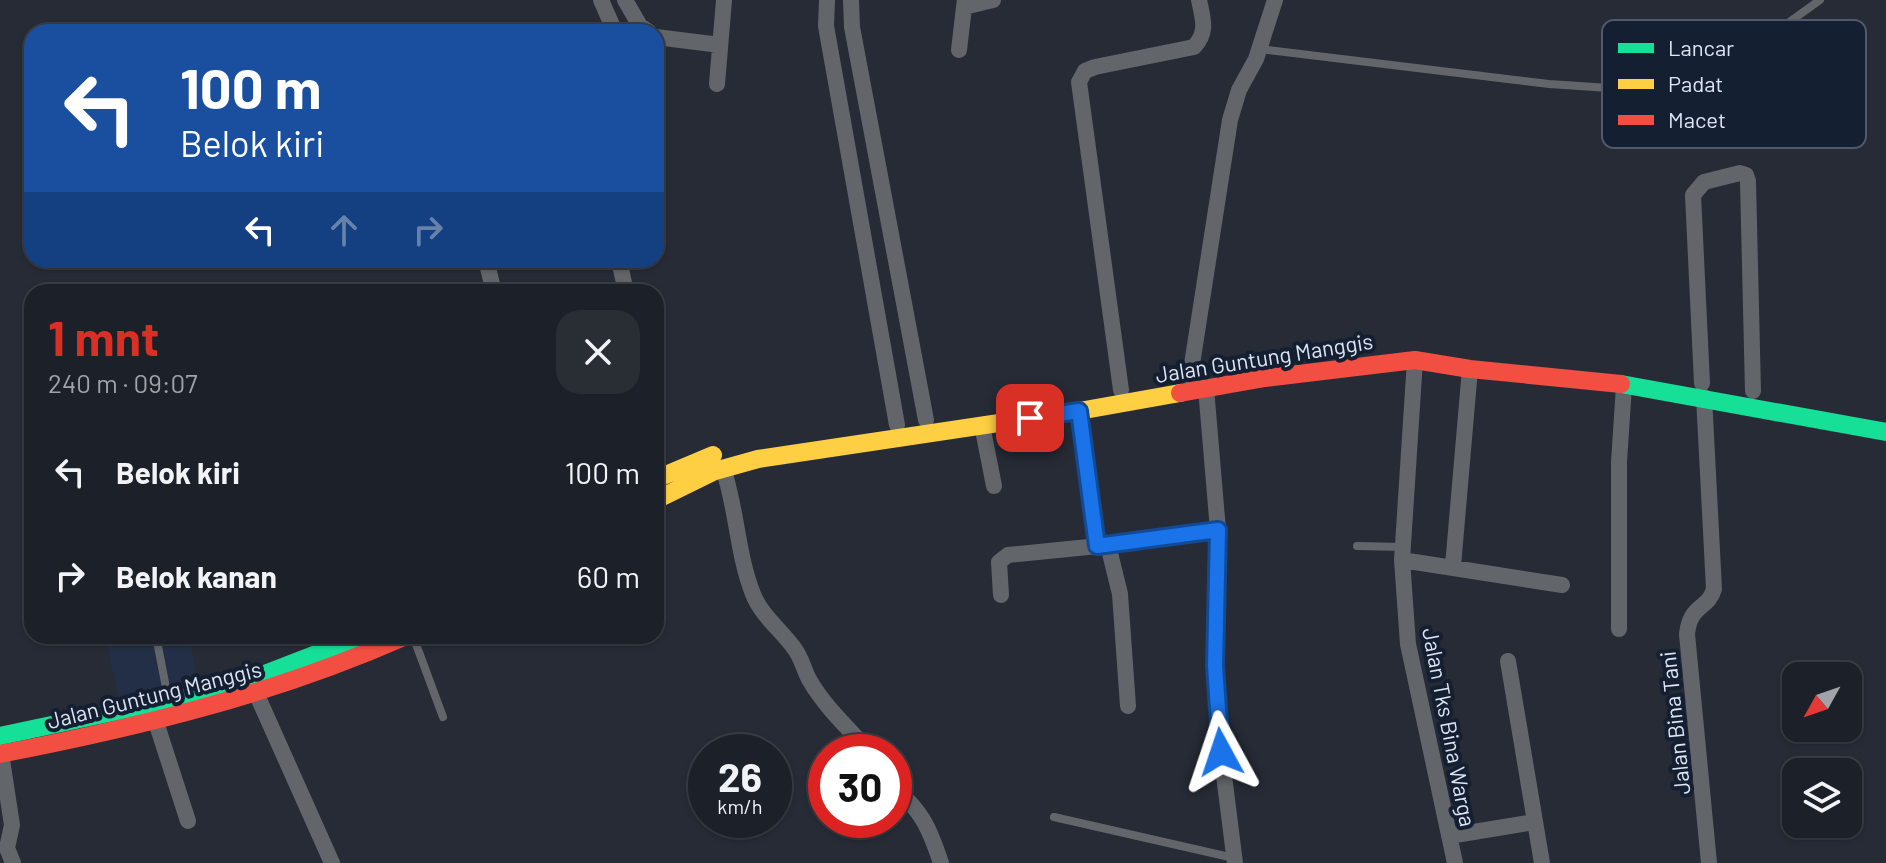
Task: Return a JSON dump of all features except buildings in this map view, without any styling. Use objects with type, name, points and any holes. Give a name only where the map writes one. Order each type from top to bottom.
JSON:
[{"type":"street","points":[[601,0],[612,24]]},
{"type":"street","points":[[625,0],[639,24]]},
{"type":"street","points":[[717,84],[724,0]]},
{"type":"street","points":[[827,0],[826,26],[897,425]]},
{"type":"street","points":[[851,0],[852,27],[926,420]]},
{"type":"street","points":[[959,50],[965,3],[993,0]]},
{"type":"street","points":[[1121,390],[1079,82],[1085,71],[1095,67],[1194,47],[1204,34],[1205,27],[1199,0]]},
{"type":"street","points":[[1190,377],[1230,120],[1239,90],[1260,49],[1275,0]]},
{"type":"street","points":[[664,38],[720,45]]},
{"type":"street","name":"Jalan Bina Tani","points":[[1709,863],[1687,634],[1690,617],[1712,596],[1714,589],[1693,195],[1704,182],[1740,173],[1746,175],[1748,181],[1753,391]]},
{"type":"street","name":"Jalan Guntung Manggis","points":[[664,476],[716,454],[749,445],[1412,345],[1703,390],[1886,432]]},
{"type":"street","name":"Jalan Guntung Manggis","points":[[664,496],[723,468],[758,459],[1079,411],[1206,388],[1415,360],[1624,386],[1753,391],[1886,417]]},
{"type":"street","name":"Jalan Tks Bina Warga","points":[[1415,360],[1403,553],[1408,644],[1455,863]]},
{"type":"street","points":[[1453,566],[1470,369]]},
{"type":"street","points":[[1619,629],[1619,462],[1624,386]]},
{"type":"street","points":[[1206,388],[1218,530],[1216,691],[1223,777],[1235,861]]},
{"type":"street","points":[[1079,411],[1103,546],[1120,594],[1128,706]]},
{"type":"street","points":[[982,425],[994,486]]},
{"type":"street","points":[[723,468],[730,487],[736,531],[753,596],[797,650],[810,681],[854,734]]},
{"type":"street","points":[[1001,595],[999,562],[1002,557],[1218,530]]},
{"type":"street","points":[[1403,553],[1453,566],[1562,585]]},
{"type":"street","name":"Jalan Guntung Manggis","points":[[0,736],[166,714],[342,644]]},
{"type":"street","name":"Jalan Guntung Manggis","points":[[0,754],[257,695],[389,644]]},
{"type":"street","points":[[1508,661],[1542,863]]},
{"type":"street","points":[[257,695],[332,863]]},
{"type":"street","points":[[166,714],[188,821]]},
{"type":"street","points":[[0,754],[12,825],[7,848],[13,863]]},
{"type":"street","points":[[912,803],[931,832],[941,863]]},
{"type":"street","points":[[1449,836],[1534,822]]},
{"type":"lane","points":[[1792,20],[1820,0]]},
{"type":"lane","points":[[1260,49],[1549,84],[1602,88]]},
{"type":"lane","points":[[1357,546],[1403,553]]},
{"type":"lane","points":[[157,644],[166,714]]},
{"type":"lane","points":[[416,644],[443,717]]},
{"type":"lane","points":[[1054,817],[1235,861]]},
{"type":"shaded area","points":[[107,644],[191,644],[197,678],[118,696]]},
{"type":"traffic: fast","points":[[1621,384],[1886,432]]},
{"type":"traffic: fast","points":[[0,736],[231,687],[342,644]]},
{"type":"traffic: slow","points":[[664,496],[715,471],[758,459],[1180,393]]},
{"type":"traffic: slow","points":[[664,476],[713,455]]},
{"type":"traffic: jam","points":[[1180,393],[1265,378],[1415,360],[1470,369],[1621,384]]},
{"type":"traffic: jam","points":[[0,754],[206,707],[307,675],[387,644]]},
{"type":"route","points":[[1030,418],[1079,411],[1097,546],[1218,530],[1215,666],[1221,752]]}]
